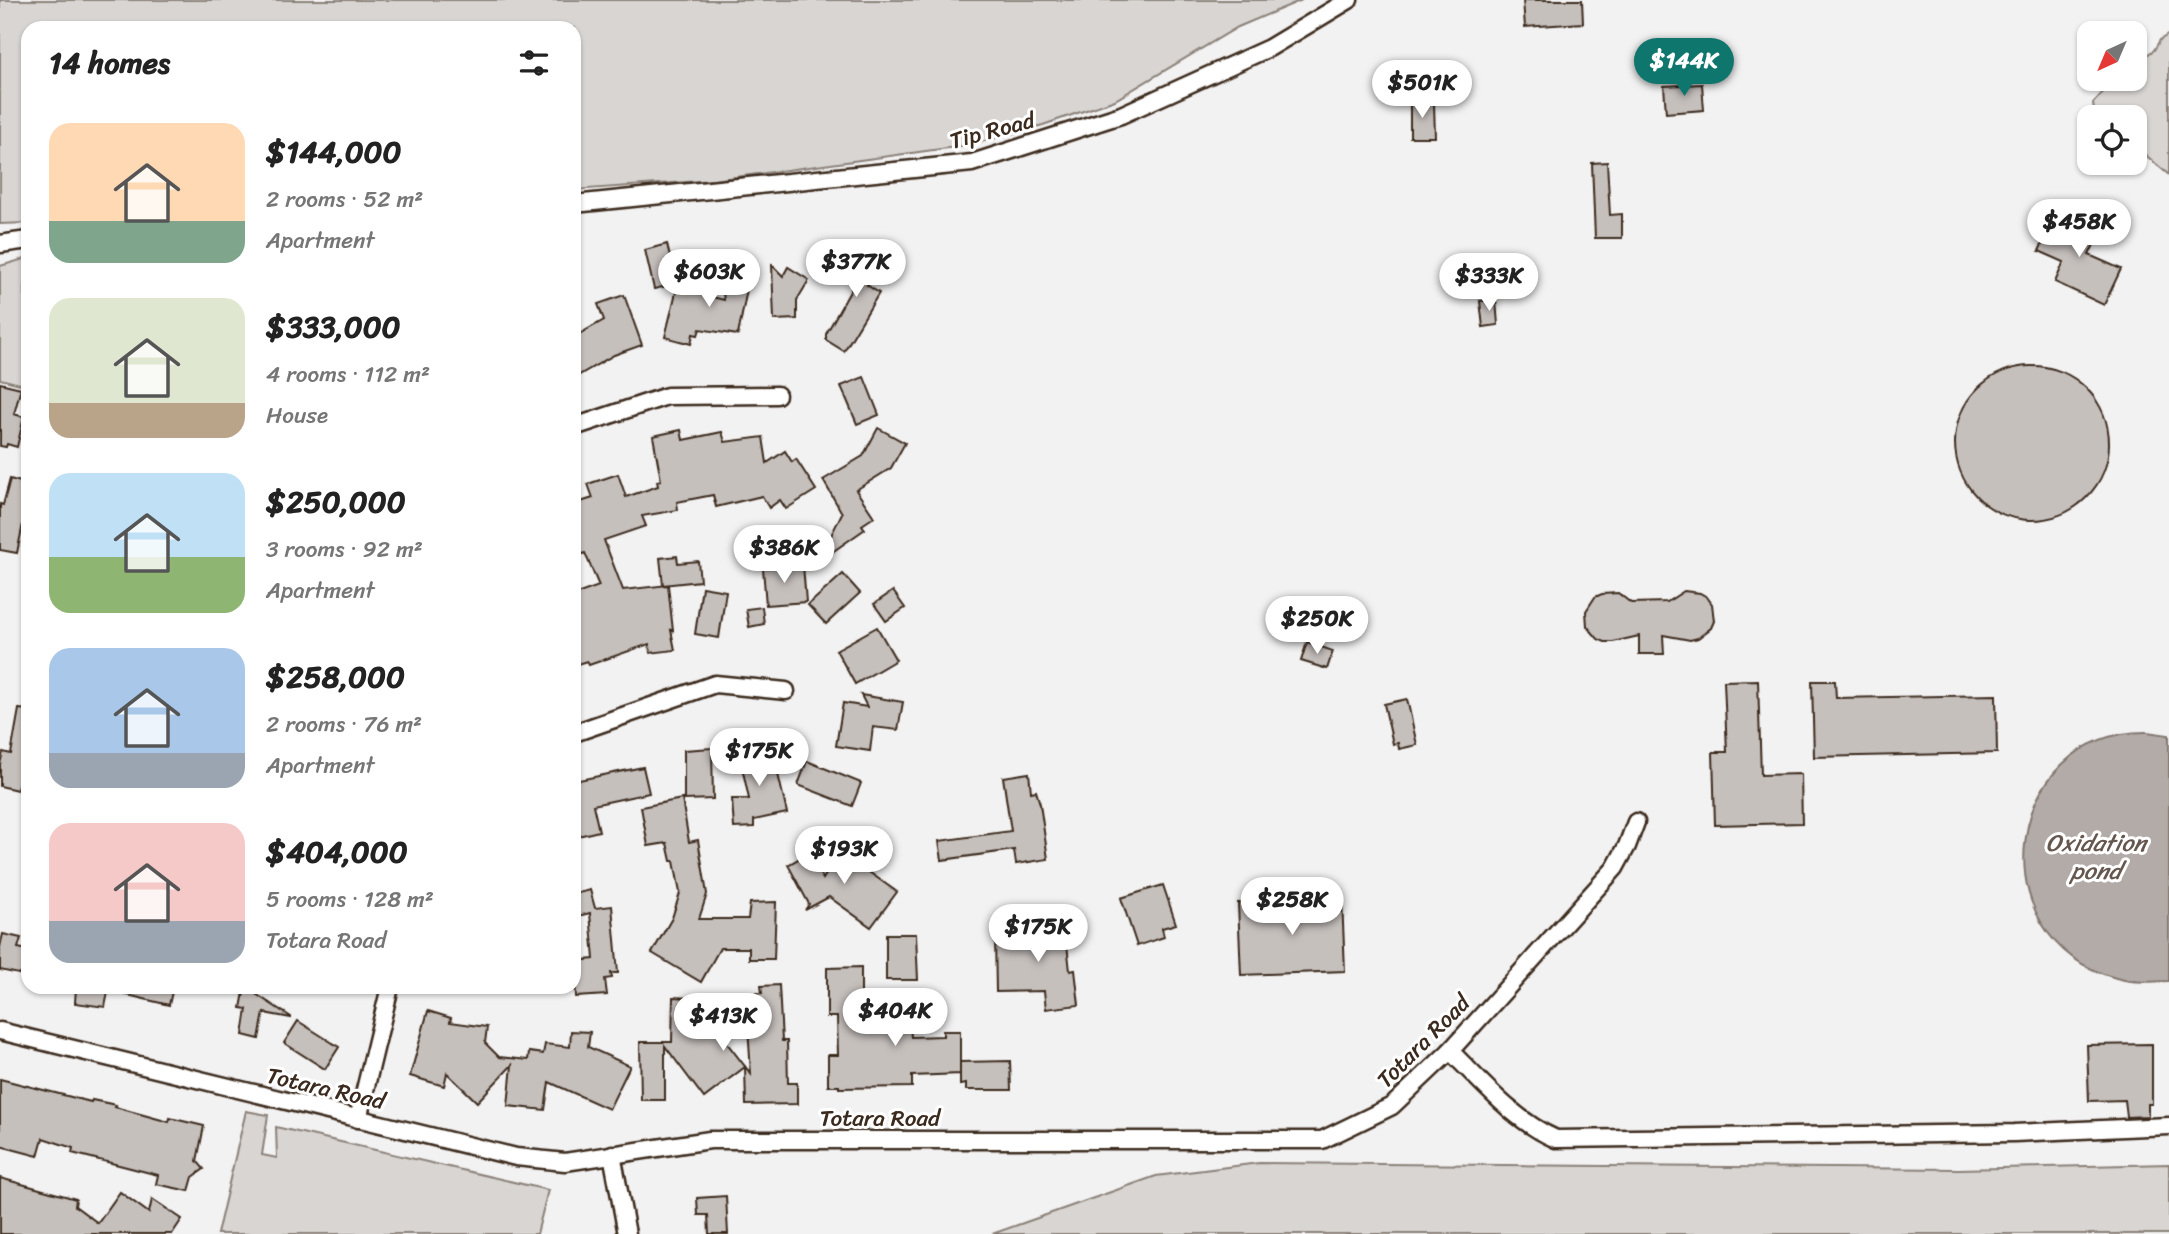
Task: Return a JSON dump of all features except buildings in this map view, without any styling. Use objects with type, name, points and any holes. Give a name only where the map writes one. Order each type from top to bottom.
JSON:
[{"type":"street","name":"Tip Road","points":[[581,203],[972,163],[1121,115],[1269,48],[1349,0]]},
{"type":"street","points":[[0,244],[21,241]]},
{"type":"street","points":[[581,425],[667,396],[777,395]]},
{"type":"street","points":[[581,731],[715,684],[786,691]]},
{"type":"street","name":"Totara Road","points":[[0,1031],[516,1157],[565,1163],[710,1140],[1322,1140],[1392,1105],[1450,1051],[1615,868],[1636,822]]},
{"type":"street","points":[[358,1119],[388,994]]},
{"type":"street","points":[[1450,1051],[1537,1131],[1556,1139],[2014,1133],[2169,1126]]},
{"type":"street","points":[[612,1154],[626,1234]]},
{"type":"shaded area","points":[[0,0],[1302,0],[1238,27],[1115,100],[1043,125],[970,145],[714,180],[581,190],[581,21],[21,21],[21,223],[0,224]]},
{"type":"shaded area","points":[[2169,34],[2169,175],[2147,156],[2147,105],[2093,103],[2104,91],[2147,91],[2147,55]]},
{"type":"shaded area","points":[[21,260],[21,384],[0,379],[0,266]]},
{"type":"shaded area","points":[[246,1111],[268,1115],[262,1155],[277,1158],[276,1127],[548,1190],[537,1234],[217,1234]]},
{"type":"shaded area","points":[[1259,1163],[1959,1169],[2169,1164],[2169,1234],[992,1234],[1156,1176]]},
{"type":"water","name":"Oxidation pond","points":[[2147,732],[2169,735],[2169,981],[2149,982],[2116,978],[2072,956],[2042,923],[2027,883],[2025,840],[2037,799],[2062,765],[2099,741]]}]
